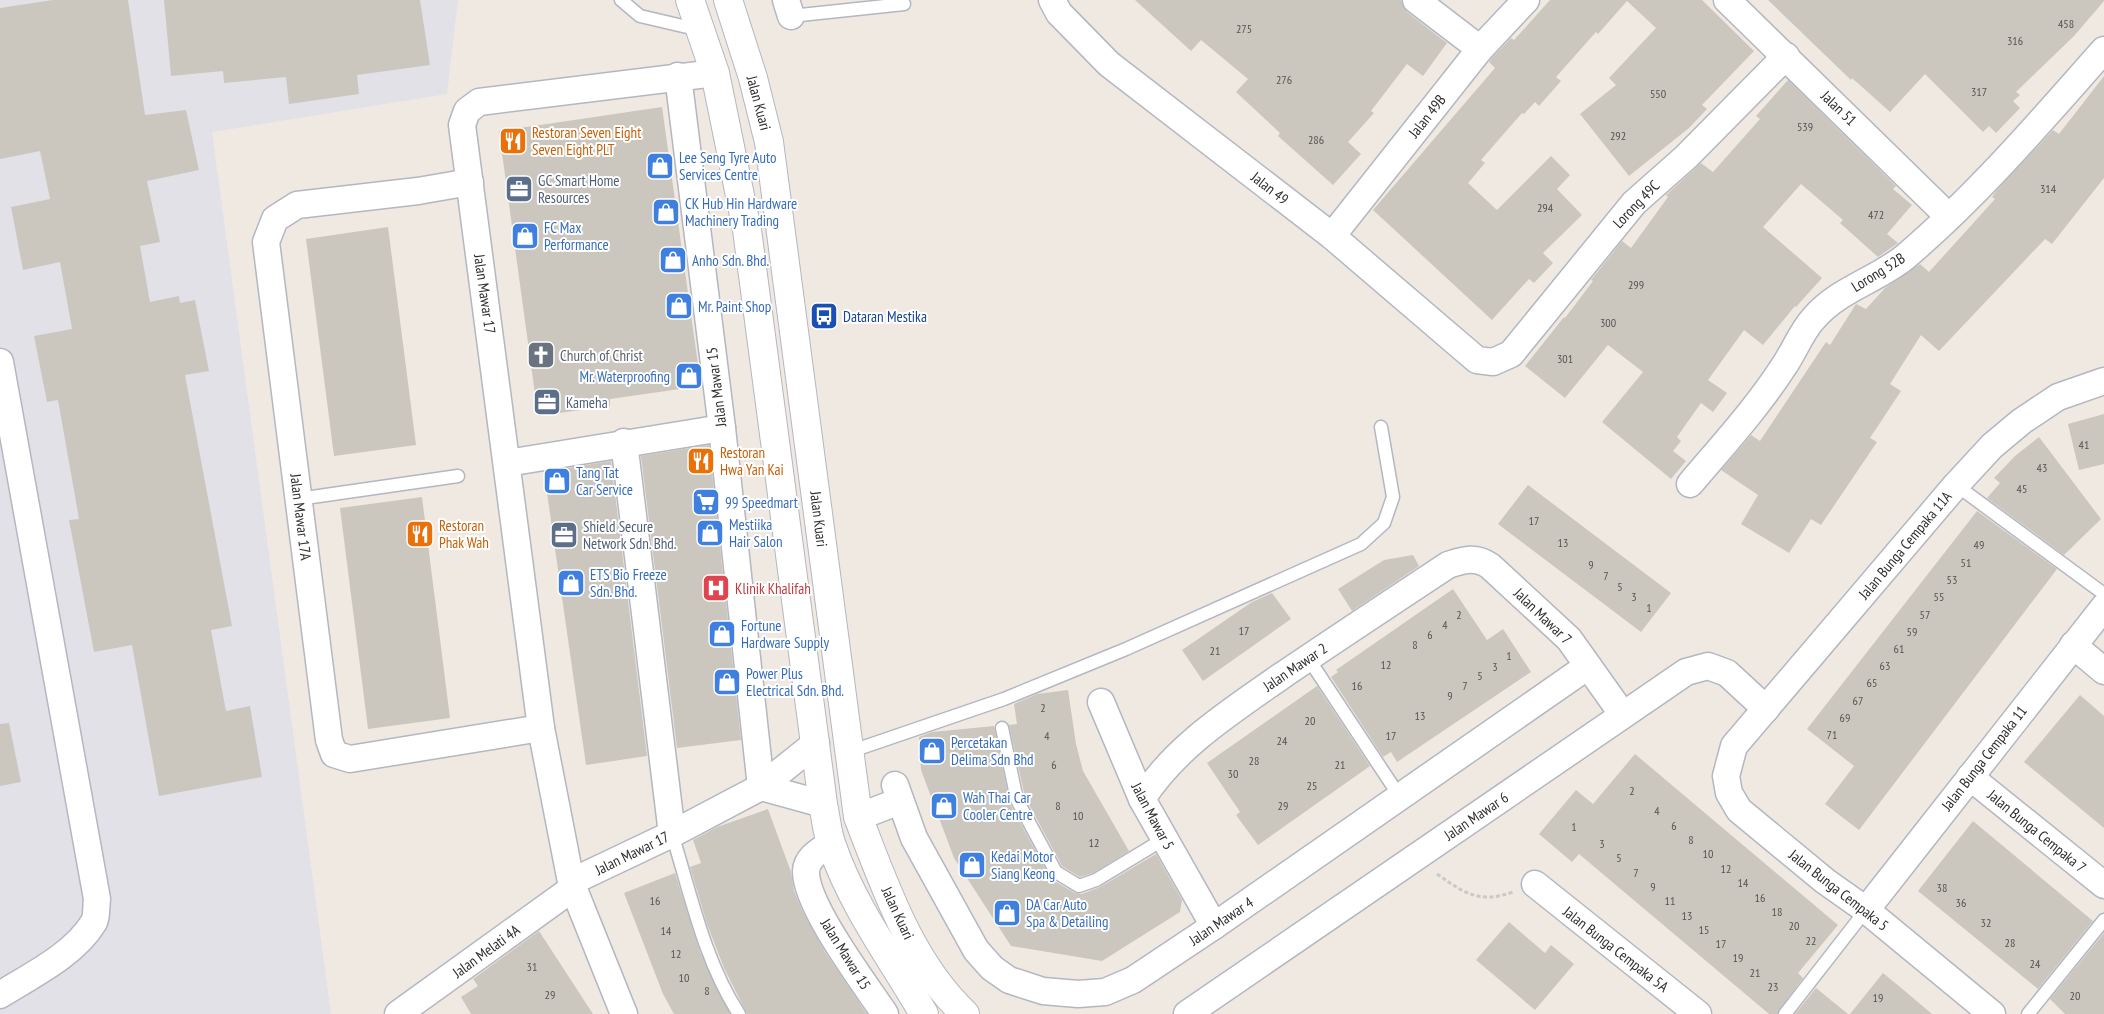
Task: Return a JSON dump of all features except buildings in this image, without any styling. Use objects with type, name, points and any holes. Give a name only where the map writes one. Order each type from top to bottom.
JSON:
[{"type":"street","name":"Jalan Kuari","points":[[690,0],[715,73],[747,230],[823,804],[831,843],[847,882],[884,951],[924,1014]]},
{"type":"street","name":"Jalan Kuari","points":[[728,0],[753,78],[769,142],[858,817],[910,941],[937,984],[965,1014]]},
{"type":"street","name":"Jalan 49","points":[[1052,0],[1059,13],[1109,64],[1332,236],[1477,360],[1498,361]]},
{"type":"street","points":[[1416,0],[1480,48]]},
{"type":"street","name":"Jalan 49B","points":[[1332,236],[1480,48],[1526,0]]},
{"type":"street","name":"Jalan 51","points":[[1727,0],[1949,217]]},
{"type":"street","name":"Lorong 52B","points":[[1690,484],[1785,366],[1799,339],[1815,317],[1838,297],[1896,263],[1949,217],[2015,150],[2104,50]]},
{"type":"street","name":"Lorong 49C","points":[[1498,361],[1507,358],[1514,350],[1634,203],[1686,157],[1786,56]]},
{"type":"street","name":"Jalan Mawar 17","points":[[715,73],[678,76],[480,102],[467,112],[462,125],[508,463],[541,728],[572,885],[761,787],[816,743]]},
{"type":"street","name":"Jalan Mawar 15","points":[[678,76],[722,428],[761,787]]},
{"type":"street","name":"Jalan Mawar 17A","points":[[470,182],[418,191],[296,205],[275,219],[266,242],[328,740],[334,754],[350,759],[541,728]]},
{"type":"street","points":[[0,362],[97,899],[95,920],[78,941],[44,968],[0,995]]},
{"type":"street","name":"Jalan Bunga Cempaka 11A","points":[[1734,746],[1956,485],[1992,446],[2022,421],[2058,397],[2104,381]]},
{"type":"street","points":[[508,463],[624,442],[722,428]]},
{"type":"street","points":[[624,442],[672,834]]},
{"type":"street","name":"Jalan Mawar 2","points":[[1142,799],[1156,777],[1174,758],[1239,706],[1448,565],[1467,559]]},
{"type":"street","name":"Jalan Mawar 7","points":[[1467,559],[1480,560],[1490,566],[1569,639],[1623,716]]},
{"type":"street","name":"Jalan Bunga Cempaka 11","points":[[1866,910],[2104,607]]},
{"type":"street","points":[[2073,645],[2104,671]]},
{"type":"street","name":"Jalan Mawar 4","points":[[858,817],[897,793],[914,838],[976,950],[992,968],[1009,980],[1043,991],[1078,994],[1105,992],[1133,980],[1214,926],[1588,666]]},
{"type":"street","name":"Jalan Mawar 6","points":[[1187,1014],[1686,672],[1708,666],[1727,674],[1766,709]]},
{"type":"street","name":"Jalan Mawar 5","points":[[1101,702],[1142,799],[1214,926]]},
{"type":"street","name":"Jalan Bunga Cempaka 5","points":[[1734,746],[1726,776],[1729,793],[1739,810],[1825,881],[1866,910],[1992,1014]]},
{"type":"street","name":"Jalan Bunga Cempaka 7","points":[[1970,777],[2104,885]]},
{"type":"street","points":[[761,787],[823,804]]},
{"type":"street","name":"Jalan Mawar 15","points":[[831,843],[811,857],[806,870],[809,886],[832,936],[885,1014]]},
{"type":"street","name":"Jalan Bunga Cempaka 5A","points":[[1535,884],[1698,1014]]},
{"type":"street","points":[[572,885],[624,1014]]},
{"type":"street","name":"Jalan Melati 4A","points":[[409,1011],[572,885]]},
{"type":"lane","points":[[621,0],[621,3],[640,16],[700,30]]},
{"type":"lane","points":[[788,8],[904,4]]},
{"type":"lane","points":[[848,752],[1004,699],[1126,649],[1361,544],[1384,523],[1394,497],[1381,427]]},
{"type":"lane","points":[[298,499],[458,476]]},
{"type":"lane","points":[[1956,485],[2104,594]]},
{"type":"lane","points":[[1308,658],[1400,797]]},
{"type":"lane","points":[[1002,728],[1017,800],[1056,872],[1079,886],[1096,880],[1164,839]]},
{"type":"lane","points":[[672,834],[706,949],[724,992],[739,1014]]},
{"type":"lane","points":[[1785,1014],[1866,910]]},
{"type":"lane","points":[[2028,1014],[2104,920]]},
{"type":"path","points":[[1415,858],[1465,894],[1496,898],[1535,884]]},
{"type":"shaded area","points":[[0,0],[458,0],[447,94],[212,132],[331,1014],[0,1014]]},
{"type":"place","name":"Restoran Seven Eight Seven Eight PLT","points":[[513,141]]},
{"type":"place","name":"Lee Seng Tyre Auto Services Centre","points":[[660,166]]},
{"type":"place","name":"GC Smart Home Resources","points":[[519,189]]},
{"type":"place","name":"CK Hub Hin Hardware Machinery Trading","points":[[666,212]]},
{"type":"place","name":"FC Max Performance","points":[[525,236]]},
{"type":"place","name":"Anho Sdn. Bhd.","points":[[673,260]]},
{"type":"place","name":"Mr. Paint Shop","points":[[679,306]]},
{"type":"place","name":"Dataran Mestika","points":[[824,316]]},
{"type":"place","name":"Church of Christ","points":[[541,355]]},
{"type":"place","name":"Mr. Waterproofing","points":[[689,376]]},
{"type":"place","name":"Kameha","points":[[547,402]]},
{"type":"place","name":"Restoran Hwa Yan Kai","points":[[701,461]]},
{"type":"place","name":"Tang Tat Car Service","points":[[557,481]]},
{"type":"place","name":"99 Speedmart","points":[[706,502]]},
{"type":"place","name":"Mestiika Hair Salon","points":[[710,533]]},
{"type":"place","name":"Restoran Phak Wah","points":[[420,534]]},
{"type":"place","name":"Shield Secure Network Sdn. Bhd.","points":[[564,535]]},
{"type":"place","name":"ETS Bio Freeze Sdn. Bhd.","points":[[571,583]]},
{"type":"place","name":"Klinik Khalifah","points":[[716,588]]},
{"type":"place","name":"Fortune Hardware Supply","points":[[722,634]]},
{"type":"place","name":"Power Plus Electrical Sdn. Bhd.","points":[[727,682]]},
{"type":"place","name":"Percetakan Delima Sdn Bhd","points":[[932,751]]},
{"type":"place","name":"Wah Thai Car Cooler Centre","points":[[944,806]]},
{"type":"place","name":"Kedai Motor Siang Keong","points":[[972,865]]},
{"type":"place","name":"DA Car Auto Spa & Detailing","points":[[1007,913]]}]
